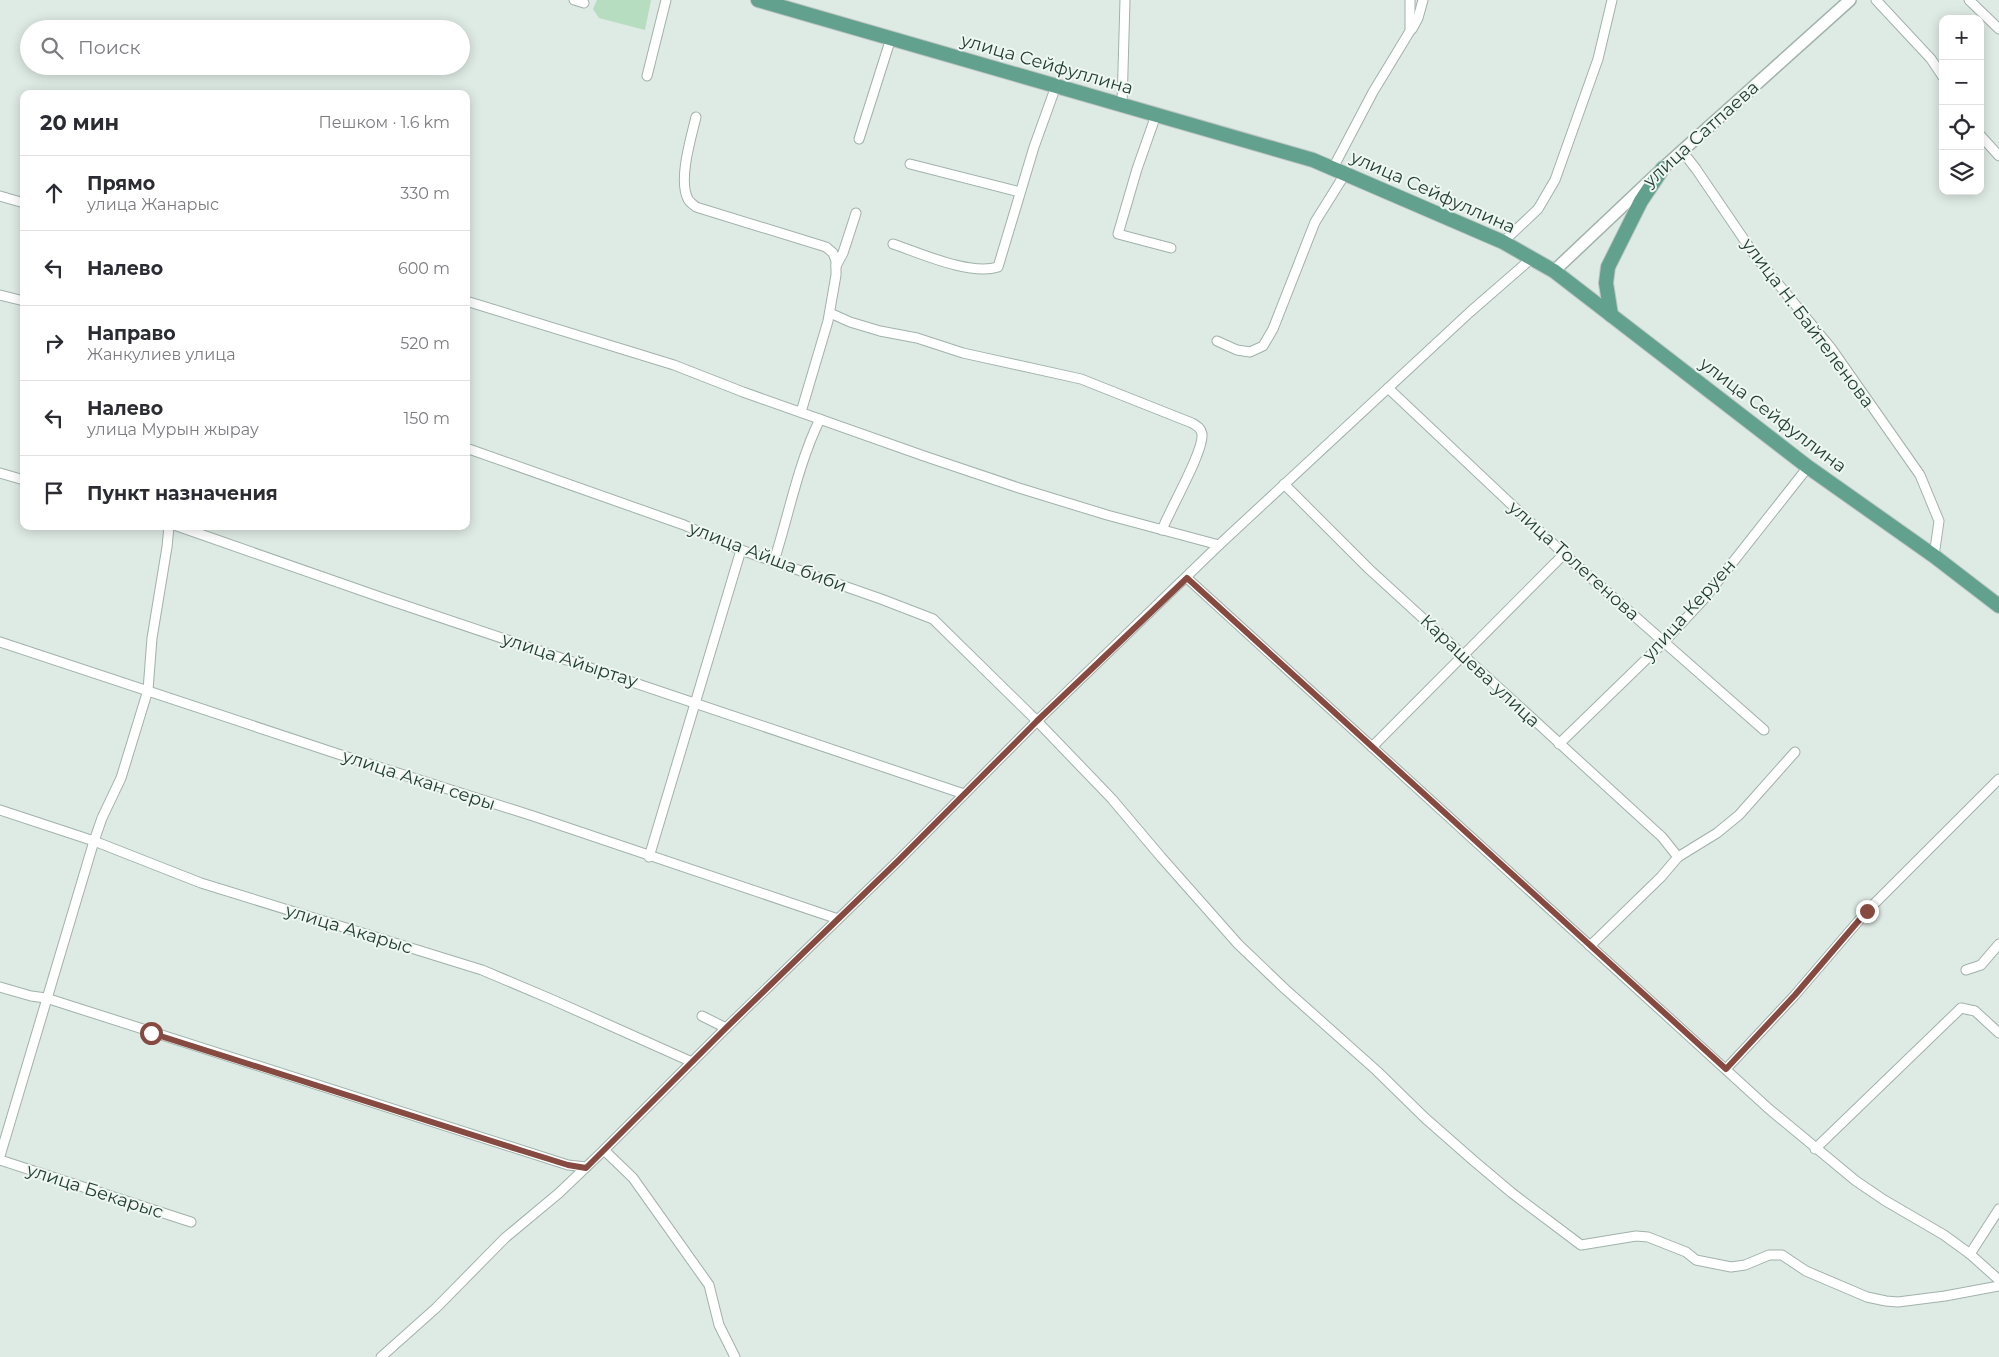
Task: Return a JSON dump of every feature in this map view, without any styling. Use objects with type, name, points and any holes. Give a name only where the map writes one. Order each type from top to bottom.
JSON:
[{"type":"main road","name":"улица Сейфуллина","points":[[758,0],[1313,160],[1503,242],[1554,270],[1808,467],[1934,556],[1999,606]]},
{"type":"main road","points":[[1612,315],[1606,283],[1608,267],[1641,201],[1663,168]]},
{"type":"street","points":[[574,0],[584,3]]},
{"type":"street","points":[[646,76],[666,0]]},
{"type":"street","points":[[1122,105],[1125,0]]},
{"type":"street","points":[[1410,0],[1410,31]]},
{"type":"street","points":[[1217,341],[1237,350],[1250,352],[1264,346],[1273,329],[1315,222],[1373,92],[1418,18],[1424,0]]},
{"type":"street","points":[[1503,242],[1538,209],[1555,180],[1598,59],[1612,0]]},
{"type":"street","name":"улица Сатпаева","points":[[1554,270],[1663,168],[1850,0]]},
{"type":"street","points":[[1876,0],[1931,59],[1939,72]]},
{"type":"street","points":[[1969,0],[1999,29]]},
{"type":"street","points":[[859,139],[891,38]]},
{"type":"street","points":[[893,244],[961,266],[989,270],[998,267],[1020,192],[1056,86]]},
{"type":"street","points":[[1156,115],[1137,169],[1118,234],[1171,248]]},
{"type":"street","points":[[696,117],[685,175],[685,188],[688,200],[696,207],[826,247],[833,253],[836,275],[830,312],[801,412]]},
{"type":"street","points":[[1984,140],[1999,156]]},
{"type":"street","name":"улица Н. Байтеленова","points":[[1682,151],[1756,257],[1831,348],[1920,476],[1939,521],[1934,556]]},
{"type":"street","points":[[910,164],[1020,192]]},
{"type":"street","points":[[0,196],[20,202]]},
{"type":"street","points":[[836,266],[843,253],[856,213]]},
{"type":"street","points":[[382,1357],[436,1308],[505,1238],[586,1168],[1037,721],[1219,545],[1470,312],[1532,258]]},
{"type":"street","points":[[0,295],[20,300]]},
{"type":"street","points":[[470,302],[674,365],[743,392],[1019,488],[1108,515],[1219,545]]},
{"type":"street","points":[[830,312],[850,322],[880,331],[917,338],[963,353],[1081,380],[1192,423],[1200,428],[1202,433],[1200,449],[1162,530]]},
{"type":"street","name":"улица Толегенова","points":[[1388,388],[1564,554],[1764,730]]},
{"type":"street","points":[[774,561],[788,517],[798,476],[811,437],[820,419]]},
{"type":"street","name":"улица Айша биби","points":[[470,449],[684,525],[741,550],[882,599],[933,619],[1037,721],[1112,799],[1238,944],[1278,983],[1377,1071],[1425,1118],[1467,1155],[1512,1193],[1581,1245],[1636,1236],[1648,1237],[1686,1252],[1696,1260],[1731,1266],[1745,1265],[1769,1255],[1782,1255],[1806,1270],[1866,1297],[1886,1301],[1898,1302],[1945,1296],[1999,1286]]},
{"type":"street","name":"улица Керуен","points":[[1559,744],[1664,642],[1703,600],[1808,467]]},
{"type":"street","points":[[0,473],[20,479]]},
{"type":"street","name":"Карашева улица","points":[[1284,484],[1369,569],[1662,837],[1678,858]]},
{"type":"street","points":[[0,1156],[94,841],[102,818],[121,778],[148,690],[152,638],[169,530]]},
{"type":"street","name":"улица Айыртау","points":[[188,530],[380,597],[964,794]]},
{"type":"street","points":[[649,856],[741,550]]},
{"type":"street","points":[[1372,747],[1564,554]]},
{"type":"street","points":[[1187,578],[1815,1149],[1856,1181],[1944,1235],[1970,1254],[1999,1280]]},
{"type":"street","name":"улица Акан серы","points":[[0,642],[838,919]]},
{"type":"street","points":[[1590,946],[1678,858],[1717,833],[1739,815],[1795,752]]},
{"type":"street","points":[[1726,1069],[1795,995],[1867,911],[1999,779]]},
{"type":"street","name":"улица Акарыс","points":[[0,810],[94,841],[201,883],[482,970],[692,1062]]},
{"type":"street","points":[[1966,970],[1981,965],[1999,944]]},
{"type":"street","points":[[0,987],[31,996],[46,998],[506,1146],[568,1165],[586,1168]]},
{"type":"street","points":[[1815,1149],[1961,1008],[1975,1011],[1999,1033]]},
{"type":"street","points":[[702,1016],[726,1028]]},
{"type":"street","points":[[604,1150],[633,1178],[709,1285],[720,1325],[735,1357]]},
{"type":"street","name":"улица Бекарыс","points":[[0,1160],[191,1222]]},
{"type":"street","points":[[1970,1254],[1999,1209]]},
{"type":"green space","points":[[597,0],[651,0],[645,30],[599,18],[593,9]]},
{"type":"route","points":[[151,1033],[568,1165],[586,1168],[726,1028],[899,860],[1037,721],[1187,578],[1726,1069],[1795,995],[1867,911]]}]
